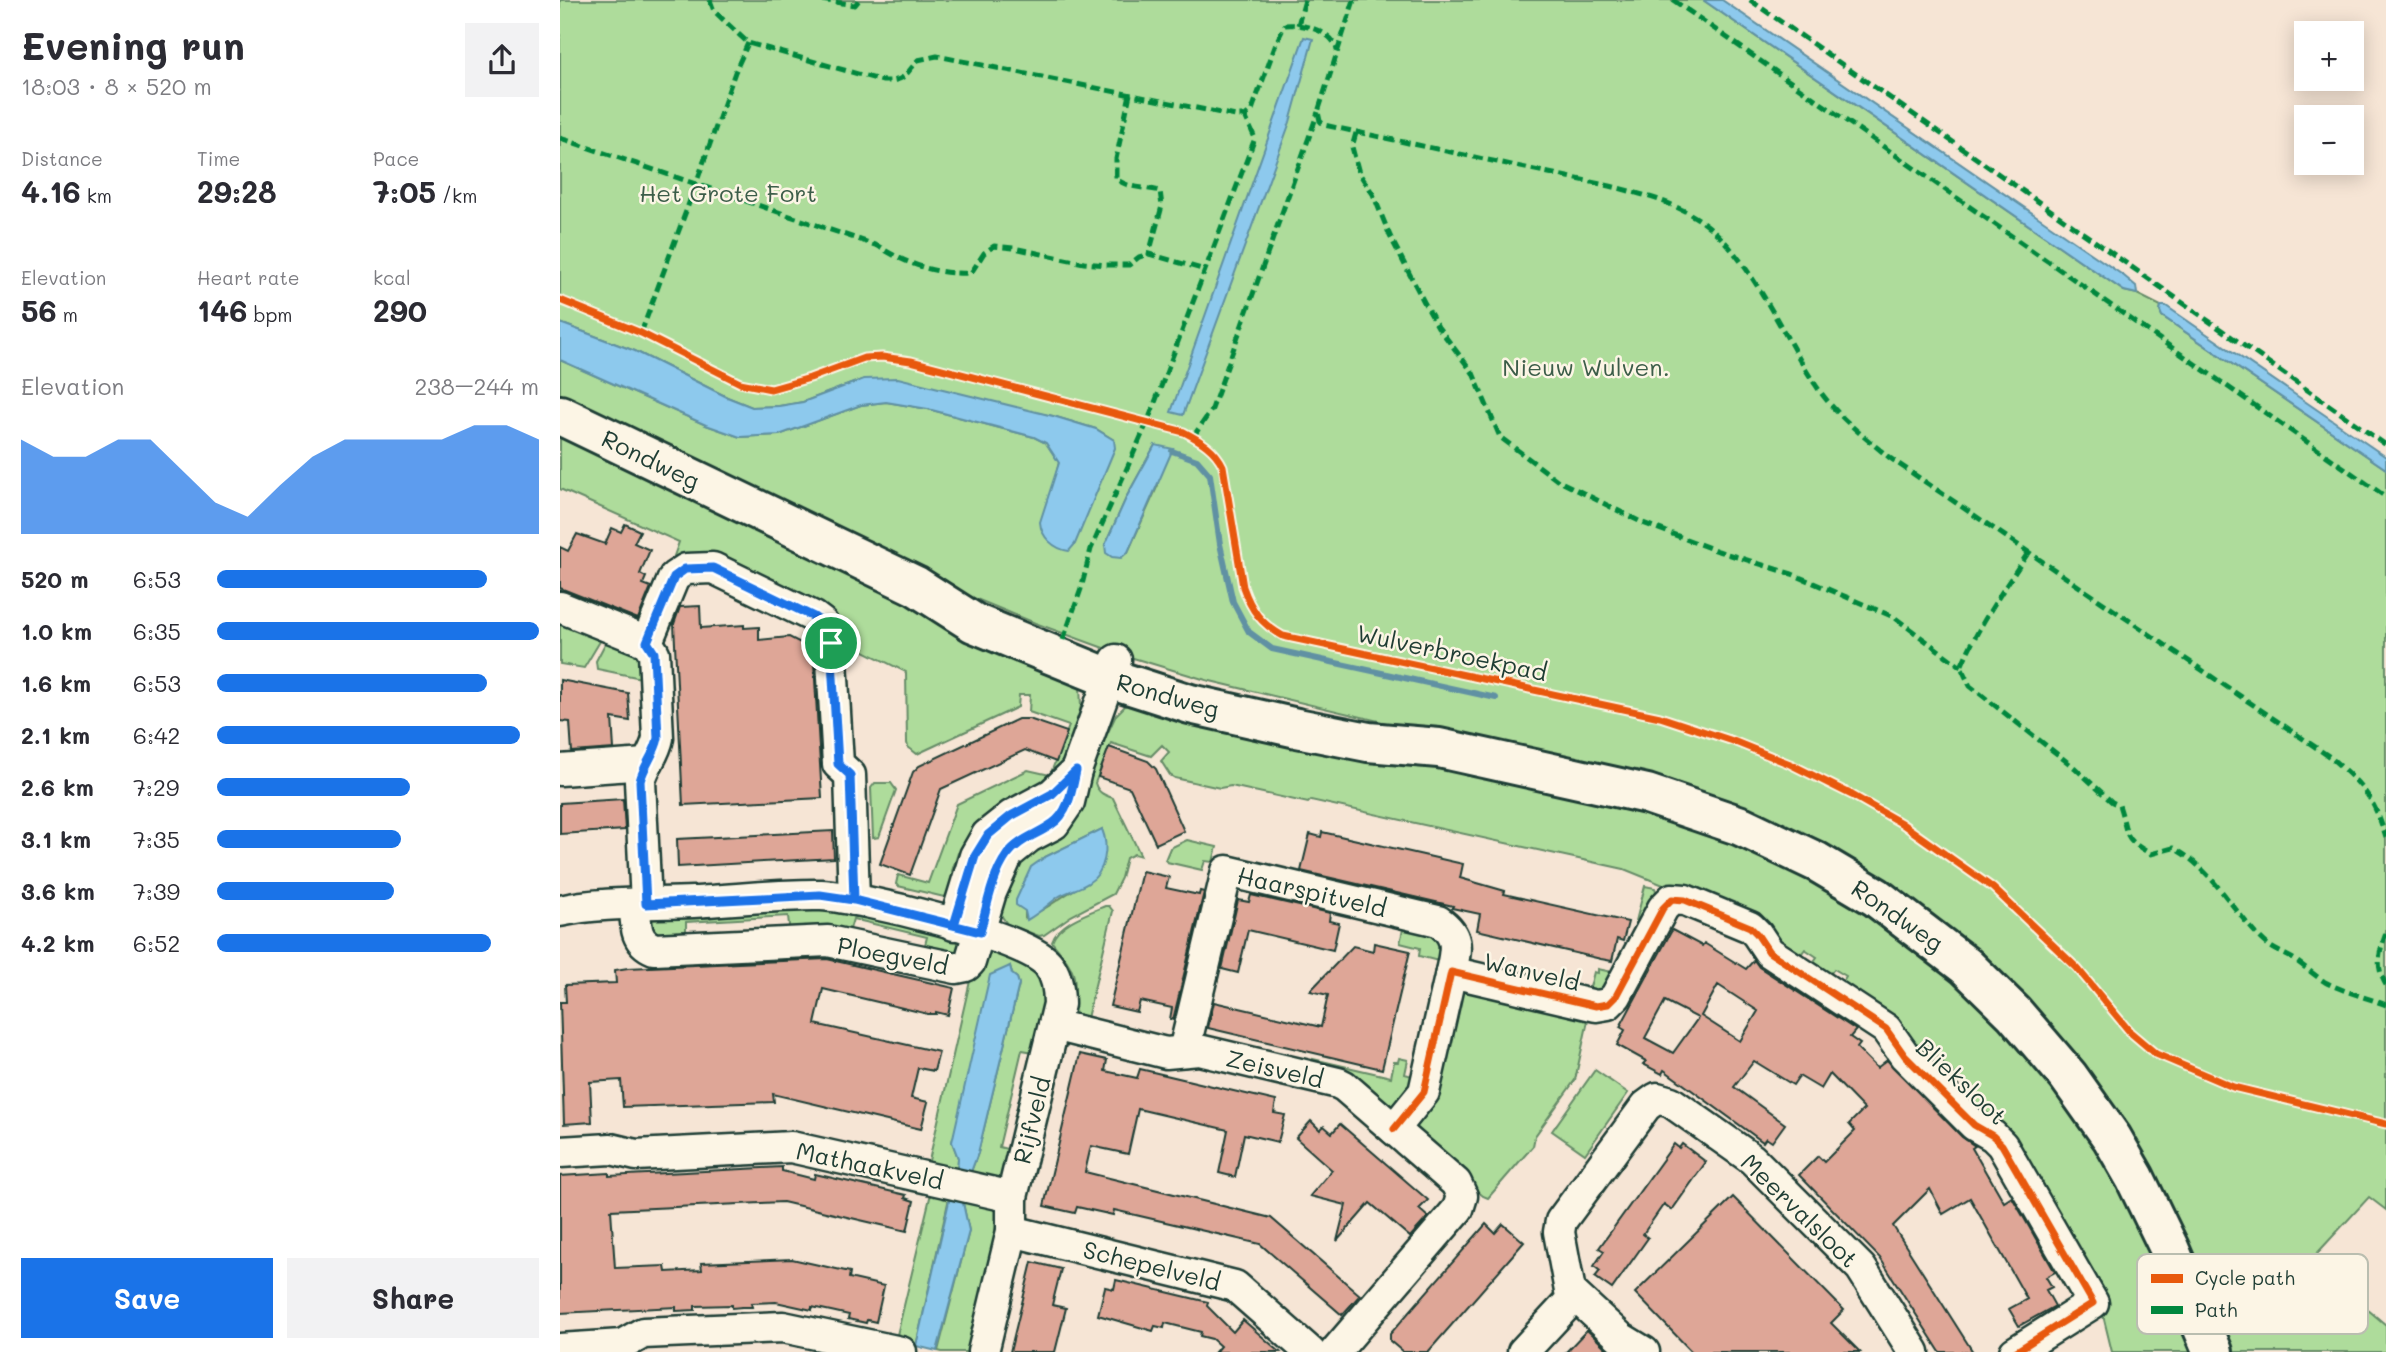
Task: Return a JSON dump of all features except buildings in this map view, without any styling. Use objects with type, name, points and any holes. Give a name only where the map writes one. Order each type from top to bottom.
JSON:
[{"type":"main road","name":"Rondweg","points":[[565,419],[916,586],[981,608],[1113,669],[1199,684],[1372,725],[1439,748],[1609,785],[1718,817],[1817,862],[1876,897],[1914,924],[1966,966],[2014,1013],[2093,1109],[2135,1178],[2171,1254]]},
{"type":"main road","name":"Rondweg","points":[[2197,1334],[2201,1352]]},
{"type":"main road","name":"Rondweg","points":[[2205,1334],[2213,1352]]},
{"type":"street","points":[[647,642],[674,577],[685,569],[713,568],[822,623],[831,643],[838,764],[850,775],[854,900]]},
{"type":"street","points":[[560,607],[647,642],[654,653],[658,738],[657,747],[646,764],[640,781],[640,904]]},
{"type":"street","points":[[967,928],[991,892],[1008,854],[1028,837],[1054,824],[1069,802],[1076,771],[1113,669]]},
{"type":"street","points":[[560,770],[646,764]]},
{"type":"street","name":"Haarspitveld","points":[[1184,1051],[1227,871],[1438,921],[1452,933],[1455,941],[1456,950],[1451,972]]},
{"type":"street","name":"Ploegveld","points":[[560,911],[640,904],[820,895],[854,900],[967,928],[970,962],[961,968],[828,941],[654,949],[643,943],[637,935],[640,904]]},
{"type":"street","name":"Wanveld","points":[[1394,1129],[1424,1092],[1451,972],[1596,1006],[1608,1004],[1616,996],[1663,908],[1672,899]]},
{"type":"street","name":"Blieksloot","points":[[1672,899],[1685,900],[1749,927],[1769,952],[1886,1029],[1905,1056],[1934,1086],[1974,1125],[2002,1145],[2093,1303],[2015,1352]]},
{"type":"street","name":"Rijfveld","points":[[967,928],[1028,948],[1049,965],[1059,989],[1059,1004],[1012,1197],[1012,1231],[983,1352]]},
{"type":"street","name":"Zeisveld","points":[[1054,1025],[1166,1053],[1199,1050],[1338,1083],[1455,1183],[1462,1196],[1458,1209],[1335,1352]]},
{"type":"street","name":"Meervalsloot","points":[[1575,1296],[1570,1291],[1563,1256],[1559,1232],[1561,1221],[1646,1106],[1657,1098],[1671,1102],[1752,1159],[1861,1268],[1914,1352]]},
{"type":"street","name":"Mathaakveld","points":[[560,1152],[611,1149],[633,1155],[791,1147],[1012,1197]]},
{"type":"street","name":"Schepelveld","points":[[1012,1231],[1235,1286],[1310,1352]]},
{"type":"street","points":[[1523,1352],[1575,1296],[1621,1338],[1644,1352]]},
{"type":"street","points":[[560,1349],[622,1345],[643,1333],[783,1326],[901,1352]]},
{"type":"green space","name":"Nieuw Wulven.","points":[[560,0],[1703,0],[2124,291],[2137,294],[2161,306],[2162,316],[2386,469],[2386,1210],[2369,1197],[2316,1254],[2171,1254],[1933,918],[1496,749],[1206,680],[1120,654],[1035,623],[952,589],[560,404],[560,360],[706,425],[740,437],[779,435],[861,405],[886,402],[928,409],[1034,437],[1046,443],[1059,462],[1055,479],[1114,440],[1096,429],[1053,416],[864,379],[803,402],[752,407],[635,351],[560,323]],"holes":[[[1154,447],[1158,485],[1128,552],[1105,545],[1127,496]]]},
{"type":"green space","points":[[560,429],[1080,687],[1081,706],[1065,766],[962,854],[958,853],[952,871],[954,877],[946,896],[898,886],[898,875],[928,883],[957,804],[1028,770],[1050,775],[1069,726],[1029,712],[1030,695],[1019,695],[1018,707],[917,754],[907,743],[906,672],[674,556],[679,542],[560,489]]},
{"type":"green space","points":[[560,615],[605,633],[584,668],[560,664]]},
{"type":"green space","points":[[607,640],[640,648],[641,678],[597,669],[596,661]]},
{"type":"green space","points":[[1127,704],[1547,782],[1782,856],[1969,984],[2110,1156],[2152,1254],[2137,1254],[2137,1334],[2185,1334],[2193,1352],[2112,1352],[2101,1307],[1997,1126],[1983,1113],[1958,1099],[1968,1088],[1937,1056],[1925,1067],[1838,989],[1846,976],[1834,969],[1827,978],[1810,967],[1817,957],[1805,949],[1796,961],[1757,923],[1624,869],[1311,800],[1308,803],[1231,786],[1220,788],[1175,778],[1161,761],[1169,752],[1162,745],[1151,756],[1111,743],[1095,783],[1102,793],[1113,798],[1141,856],[1134,854],[1126,858],[1113,894],[1071,916],[1044,935],[1039,936],[1007,924],[999,912],[1005,868],[1077,799],[1116,715]],"holes":[[[1102,829],[1088,883],[1025,918],[1025,911],[1045,857]]]},
{"type":"green space","points":[[875,783],[891,783],[896,790],[879,837],[873,838],[871,788]]},
{"type":"green space","points":[[1187,840],[1217,847],[1213,862],[1205,861],[1202,870],[1165,860],[1170,848]]},
{"type":"green space","points":[[1645,886],[1655,888],[1656,891],[1610,992],[1589,991],[1594,972],[1598,973],[1598,969],[1612,972],[1634,929]]},
{"type":"green space","points":[[812,905],[960,934],[965,957],[923,953],[927,937],[853,919],[847,939],[790,934],[788,916],[686,922],[686,937],[653,940],[645,916]]},
{"type":"green space","points":[[1109,906],[1113,911],[1087,1018],[1073,1012],[1073,973],[1052,942],[1060,929],[1067,924]]},
{"type":"green space","points":[[1404,925],[1444,937],[1442,962],[1419,956],[1420,948],[1400,943]]},
{"type":"green space","points":[[985,946],[1026,958],[1048,988],[1034,1052],[1022,1050],[999,1147],[1011,1150],[1006,1182],[969,1177],[978,1153],[1019,984],[1010,966],[1003,971],[952,1142],[958,1158],[957,1174],[928,1165],[970,981]]},
{"type":"green space","points":[[1459,987],[1589,1016],[1575,1080],[1535,1136],[1533,1146],[1488,1198],[1412,1135],[1409,1123]]},
{"type":"green space","points":[[1399,1058],[1408,1060],[1405,1074],[1416,1077],[1395,1111],[1312,1066],[1313,1059],[1391,1077],[1394,1062],[1398,1062]]},
{"type":"green space","points":[[1595,1070],[1628,1093],[1585,1154],[1552,1131]]},
{"type":"green space","points":[[932,1189],[949,1198],[916,1346],[896,1339]]},
{"type":"green space","points":[[965,1195],[1002,1206],[976,1352],[942,1352],[938,1351],[969,1231],[963,1203]]},
{"type":"green space","name":"Nieuw Wulven.","points":[[2368,1310],[2386,1325],[2386,1352],[2225,1352],[2219,1334],[2368,1334]]},
{"type":"water","points":[[1703,0],[1722,0],[2124,276],[2136,286],[2137,294],[2124,291]]},
{"type":"water","points":[[1304,37],[1313,39],[1290,122],[1183,415],[1171,412]]},
{"type":"water","points":[[2161,306],[2166,306],[2386,457],[2386,469],[2162,316]]},
{"type":"water","points":[[560,323],[635,351],[752,407],[803,402],[864,379],[898,378],[1096,429],[1114,440],[1115,448],[1075,544],[1069,551],[1063,550],[1053,545],[1046,537],[1040,522],[1059,463],[1046,443],[1034,437],[928,409],[886,402],[861,405],[779,435],[740,437],[706,425],[560,360]]},
{"type":"water","points":[[1155,445],[1173,449],[1128,552],[1121,558],[1112,557],[1106,553],[1105,545],[1127,496]]},
{"type":"water","points":[[1102,829],[1105,851],[1099,873],[1085,885],[1058,897],[1027,920],[1025,911],[1016,905],[1016,900],[1031,867],[1045,857]]},
{"type":"water","points":[[1010,966],[1019,984],[978,1153],[969,1177],[957,1174],[958,1158],[952,1142],[990,975]]},
{"type":"water","points":[[965,1195],[963,1203],[969,1231],[937,1351],[916,1346],[950,1197]]},
{"type":"waterway","points":[[1172,451],[1197,460],[1210,475],[1220,544],[1233,602],[1249,632],[1272,649],[1496,698]]},
{"type":"marked path","points":[[710,0],[714,11],[748,43],[883,81],[900,79],[918,60],[937,56],[1236,116],[1245,116],[1252,110],[1285,25],[1300,25],[1324,33],[1335,44],[1337,51]]},
{"type":"marked path","points":[[821,0],[855,5],[859,0]]},
{"type":"marked path","points":[[1298,25],[1305,0]]},
{"type":"marked path","points":[[1354,0],[1318,112],[1324,125],[1622,189],[1647,196],[1694,216],[1721,237],[1736,255],[1765,298],[1815,384],[1850,424],[1890,458],[2330,757],[2365,792],[2376,811],[2386,838]]},
{"type":"marked path","points":[[1673,0],[2386,497]]},
{"type":"marked path","points":[[1750,0],[2386,445]]},
{"type":"marked path","points":[[560,138],[696,184],[735,72],[748,43]]},
{"type":"marked path","points":[[1130,94],[1116,159],[1116,179],[1132,186],[1160,191],[1162,206],[1149,254],[1205,270]]},
{"type":"marked path","points":[[1193,437],[1212,409],[1318,112]]},
{"type":"marked path","points":[[1063,640],[1081,589],[1091,549],[1148,421],[1255,138],[1245,116]]},
{"type":"marked path","points":[[1356,133],[1352,147],[1359,173],[1373,194],[1390,236],[1438,327],[1473,373],[1500,437],[1557,480],[1643,523],[1718,551],[1792,574],[1894,617],[1961,667]]},
{"type":"marked path","points":[[641,333],[696,184],[878,246],[911,263],[946,272],[971,273],[984,253],[994,246],[1106,265],[1129,265],[1139,257],[1149,254]]},
{"type":"marked path","points":[[2028,553],[1983,623],[1961,667],[1970,686],[2119,805],[2130,839],[2135,843],[2151,854],[2173,848],[2187,857],[2212,880],[2270,946],[2325,982],[2386,1005]]},
{"type":"marked path","points":[[2386,933],[2379,959],[2380,972],[2386,985]]},
{"type":"cycle path","name":"Wulverbroekpad","points":[[560,300],[641,333],[740,383],[771,389],[864,358],[882,357],[911,361],[1184,432],[1207,446],[1223,466],[1243,587],[1258,616],[1283,636],[1660,717],[1733,741],[1790,764],[1901,823],[1993,888],[2077,968],[2130,1032],[2156,1054],[2233,1087],[2386,1124]]},
{"type":"cycle path","points":[[1394,1129],[1424,1092],[1451,972],[1596,1006],[1608,1004],[1616,996],[1663,908],[1672,899],[1685,900],[1750,927],[1769,952],[1886,1029],[1905,1056],[1974,1125],[2002,1145],[2093,1303],[2015,1352]]},
{"type":"route","points":[[831,643],[822,623],[814,617],[713,568],[685,569],[674,577],[647,642],[654,653],[658,738],[657,747],[646,764],[640,781],[646,904],[820,895],[854,900],[954,925],[975,856],[988,835],[1011,816],[1052,794],[1076,771],[1069,802],[1061,816],[1054,824],[1028,837],[1008,854],[991,892],[980,932],[854,900],[850,775],[838,764],[831,643]]},
{"type":"park label","name":"Het Grote Fort","points":[[728,192]]}]
